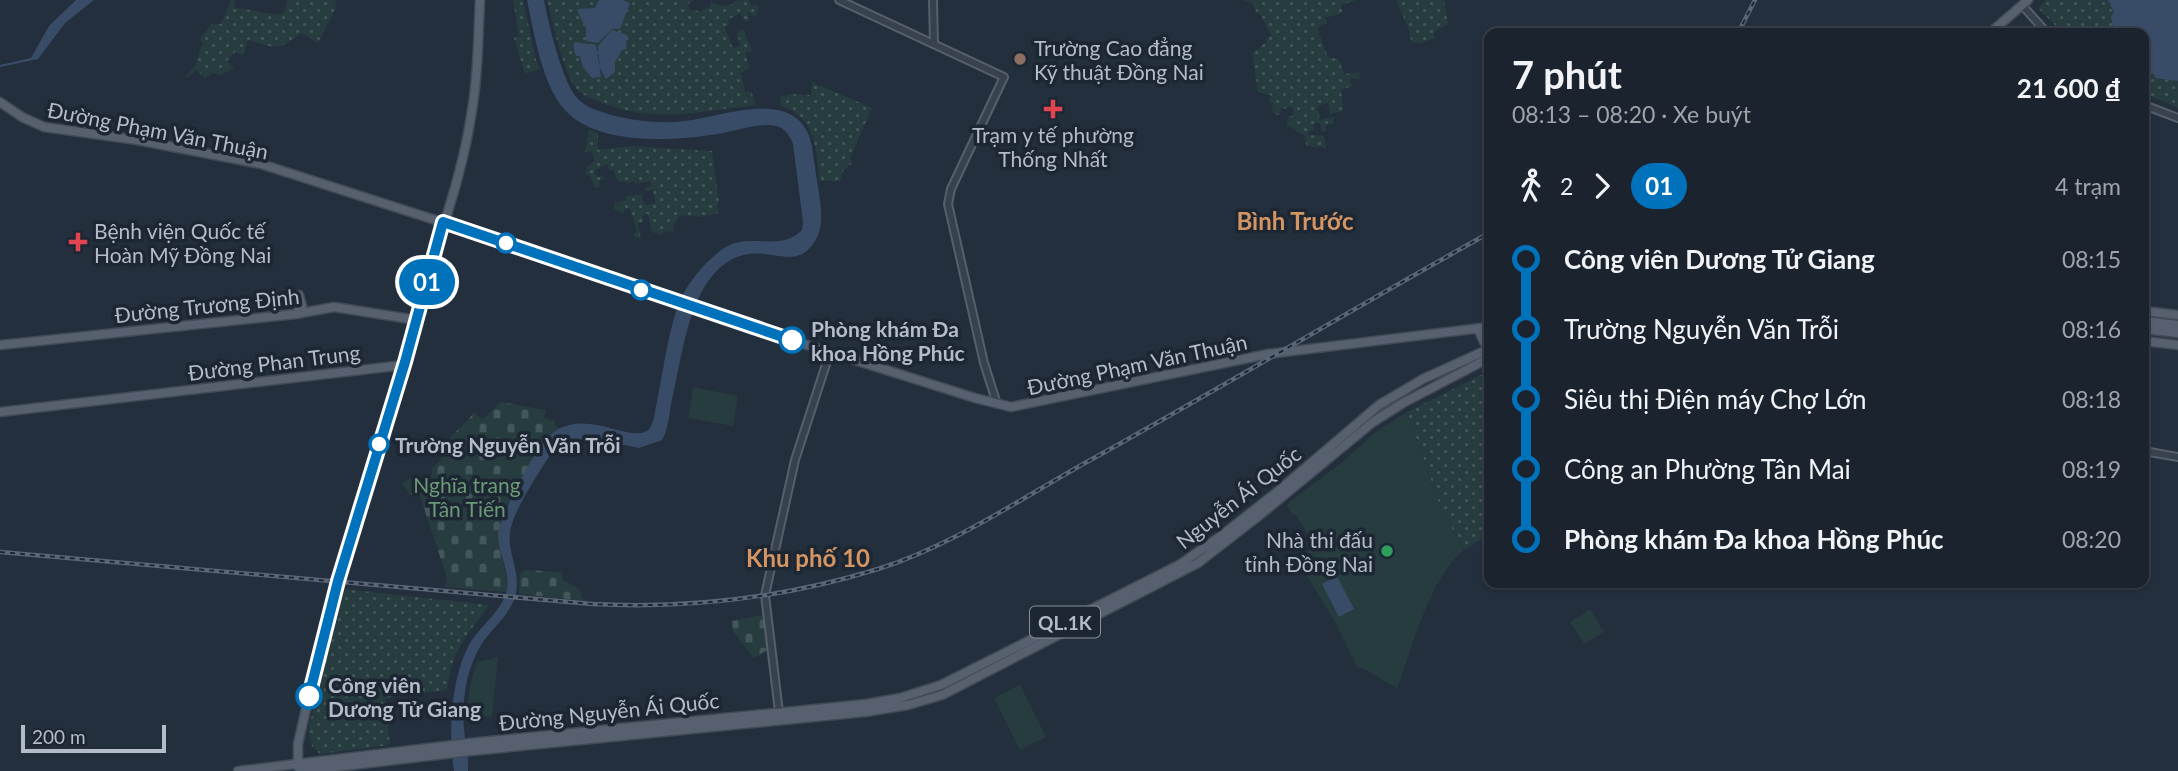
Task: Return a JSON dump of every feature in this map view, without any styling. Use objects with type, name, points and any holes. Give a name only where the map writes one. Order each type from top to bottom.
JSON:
[{"type":"main road","points":[[300,769],[298,744],[338,581],[454,191],[471,118],[480,0]]},
{"type":"main road","points":[[1996,28],[2025,3]]},
{"type":"main road","name":"Đường Phạm Văn Thuận","points":[[0,102],[22,117],[44,127],[236,158],[443,222],[697,309],[997,404],[1024,406],[1268,354],[1484,328]]},
{"type":"main road","points":[[296,314],[302,306],[299,295]]},
{"type":"main road","name":"Đường Trương Định","points":[[0,345],[296,314],[334,307],[417,320]]},
{"type":"main road","points":[[2149,314],[2178,325]]},
{"type":"main road","points":[[2149,321],[2170,321]]},
{"type":"main road","points":[[2149,327],[2170,321]]},
{"type":"main road","points":[[2170,321],[2178,333]]},
{"type":"main road","points":[[2164,344],[2170,321]]},
{"type":"main road","points":[[1478,329],[1484,344]]},
{"type":"main road","points":[[2149,342],[2178,345]]},
{"type":"main road","name":"Nguyễn Ái Quốc","points":[[940,689],[1191,562],[1232,538],[1391,397],[1423,379],[1484,356]]},
{"type":"main road","name":"Đường Phan Trung","points":[[0,412],[404,365]]},
{"type":"main road","name":"Đường Nguyễn Ái Quốc","points":[[238,771],[300,769],[470,747],[780,716],[885,710],[940,689]]},
{"type":"street","points":[[839,0],[1004,77],[951,189],[948,204],[984,363],[997,404]]},
{"type":"street","points":[[933,0],[934,43]]},
{"type":"street","points":[[2025,3],[2043,28]]},
{"type":"street","points":[[2149,107],[2178,118]]},
{"type":"street","points":[[780,716],[765,595],[795,460],[830,352]]},
{"type":"street","points":[[2149,452],[2178,457]]},
{"type":"green space","points":[[231,0],[235,0],[234,7],[278,15],[284,13],[287,0],[336,0],[335,10],[318,43],[301,33],[286,44],[276,47],[248,40],[243,55],[235,52],[227,61],[234,69],[221,76],[213,72],[205,79],[197,70],[186,78],[195,66],[203,41],[199,41],[211,24],[221,24]]},
{"type":"green space","points":[[513,0],[523,0],[540,69],[525,74],[514,38],[519,36]]},
{"type":"green space","points":[[547,0],[694,0],[688,4],[690,10],[700,11],[710,7],[711,2],[721,6],[733,4],[734,1],[749,0],[751,6],[757,4],[759,10],[755,17],[747,12],[750,20],[745,22],[740,13],[728,20],[730,24],[724,27],[733,48],[740,46],[737,33],[743,29],[752,51],[745,53],[750,68],[741,73],[745,92],[751,91],[756,105],[697,113],[661,114],[623,109],[588,97],[575,87],[570,79]]},
{"type":"green space","points":[[1241,0],[1357,0],[1341,5],[1342,13],[1325,18],[1327,23],[1317,28],[1327,55],[1330,58],[1338,58],[1344,74],[1359,72],[1360,79],[1351,78],[1350,83],[1354,86],[1341,89],[1343,111],[1330,114],[1328,103],[1317,106],[1320,120],[1334,117],[1334,123],[1326,125],[1326,131],[1322,132],[1320,123],[1313,124],[1314,130],[1308,132],[1308,135],[1324,136],[1326,148],[1306,146],[1305,136],[1287,125],[1288,116],[1293,116],[1293,108],[1282,108],[1279,115],[1275,115],[1272,110],[1273,103],[1269,102],[1271,95],[1258,92],[1252,54],[1271,36],[1251,2]]},
{"type":"green space","points":[[1396,0],[1444,0],[1448,24],[1434,32],[1435,38],[1419,44],[1411,41]]},
{"type":"green space","points":[[2046,0],[2178,0],[2178,108],[2149,95],[2149,28],[2058,28],[2038,8]]},
{"type":"green space","points":[[812,82],[872,108],[850,158],[852,163],[843,171],[840,181],[820,181],[815,147],[808,126],[793,111],[781,106],[780,97],[792,94],[811,95]]},
{"type":"green space","points":[[589,130],[598,133],[598,150],[632,146],[712,151],[718,213],[701,217],[680,215],[674,224],[673,232],[663,231],[662,235],[652,232],[648,214],[643,214],[643,222],[638,224],[641,239],[635,237],[634,233],[637,232],[630,208],[624,209],[624,214],[614,209],[614,203],[626,200],[626,196],[642,194],[643,203],[655,203],[653,190],[644,191],[651,186],[650,181],[635,184],[634,181],[626,184],[625,181],[618,182],[607,164],[594,171],[598,177],[603,175],[604,179],[599,181],[600,187],[595,188],[590,175],[586,176],[585,172],[586,167],[595,161],[591,151],[585,153]]},
{"type":"green space","points":[[1484,374],[1484,537],[1464,550],[1440,506],[1407,412]]},
{"type":"green space","points":[[693,387],[738,396],[733,426],[688,418]]},
{"type":"green space","name":"Nghĩa trang Tân Tiến","points":[[501,402],[546,410],[544,418],[555,421],[555,426],[561,429],[541,446],[500,526],[499,542],[506,575],[506,592],[445,587],[447,578],[419,493],[410,495],[402,484],[411,478],[417,481],[432,475],[432,468],[442,459],[438,452],[444,446],[450,450],[453,443],[450,438],[475,412],[482,420]]},
{"type":"green space","name":"Nhà thi đấu tỉnh Đồng Nai","points":[[1407,412],[1440,506],[1464,550],[1441,577],[1432,594],[1397,688],[1362,668],[1358,669],[1335,622],[1296,558],[1314,546],[1296,514],[1293,515],[1287,504],[1340,464],[1377,431]]},
{"type":"green space","points":[[525,570],[562,572],[562,579],[579,589],[582,598],[587,601],[519,594],[520,574]]},
{"type":"green space","name":"Công viên Dương Tử Giang","points":[[345,589],[489,605],[457,653],[447,690],[385,698],[390,745],[320,754],[312,746],[308,730]]},
{"type":"green space","points":[[1590,609],[1604,632],[1584,644],[1570,622]]},
{"type":"green space","points":[[763,615],[769,649],[754,658],[733,631],[732,621]]},
{"type":"green space","points":[[498,657],[492,717],[467,714],[470,685],[477,662]]},
{"type":"green space","points":[[1020,685],[1046,737],[1020,750],[994,698]]},
{"type":"water","points":[[76,0],[94,0],[65,23],[38,59],[0,67],[31,58],[49,26]]},
{"type":"water","points":[[527,0],[544,0],[567,81],[572,92],[589,107],[629,119],[667,122],[735,111],[772,109],[787,113],[800,121],[811,144],[821,219],[818,235],[804,253],[787,257],[749,254],[738,257],[720,267],[704,287],[686,336],[662,440],[639,448],[587,437],[556,447],[552,452],[527,492],[512,524],[510,548],[517,579],[515,597],[509,610],[481,645],[472,664],[463,707],[468,771],[454,771],[451,724],[458,674],[469,645],[499,607],[506,593],[507,578],[498,535],[517,486],[533,458],[545,440],[558,429],[572,424],[601,426],[627,432],[647,431],[654,419],[667,347],[678,305],[694,278],[718,252],[727,247],[744,241],[787,239],[802,230],[803,222],[793,144],[787,133],[779,127],[757,126],[705,136],[662,139],[618,136],[579,122],[565,110],[550,87],[536,43]]},
{"type":"water","points":[[599,0],[623,0],[630,3],[620,29],[612,29],[598,43],[586,41],[586,28],[578,9],[595,8]]},
{"type":"water","points":[[2108,0],[2178,0],[2178,81],[2155,78],[2154,74],[2149,74],[2149,28],[2113,28],[2111,16],[2114,12]]},
{"type":"water","points":[[612,30],[627,35],[626,49],[622,50],[615,62],[615,72],[606,79],[600,68],[598,46]]},
{"type":"water","points":[[575,42],[596,45],[601,77],[592,78],[583,67],[580,56],[576,56],[573,46]]},
{"type":"water","points":[[1337,576],[1354,609],[1339,617],[1322,584]]},
{"type":"railway","points":[[1741,28],[1755,0]]},
{"type":"railway","points":[[0,552],[592,604],[701,603],[807,587],[878,569],[958,535],[1484,236]]},
{"type":"bus line","name":"01","points":[[309,696],[338,581],[405,362],[443,222],[792,340]]},
{"type":"place","name":"Trường Cao đẳng Kỹ thuật Đồng Nai","points":[[1020,59]]},
{"type":"place","name":"Trạm y tế phường Thống Nhất","points":[[1053,109]]},
{"type":"place","name":"Bệnh viện Quốc tế Hoàn Mỹ Đồng Nai","points":[[78,242]]},
{"type":"place","name":"Phòng khám Đa khoa Hồng Phúc","points":[[792,340]]},
{"type":"place","name":"Trường Nguyễn Văn Trỗi","points":[[379,444]]},
{"type":"place","name":"Nhà thi đấu tỉnh Đồng Nai","points":[[1387,551]]},
{"type":"place","name":"Công viên Dương Tử Giang","points":[[309,696]]},
{"type":"district","name":"Bình Trước","points":[[1295,220]]},
{"type":"district","name":"Khu phố 10","points":[[808,557]]}]
